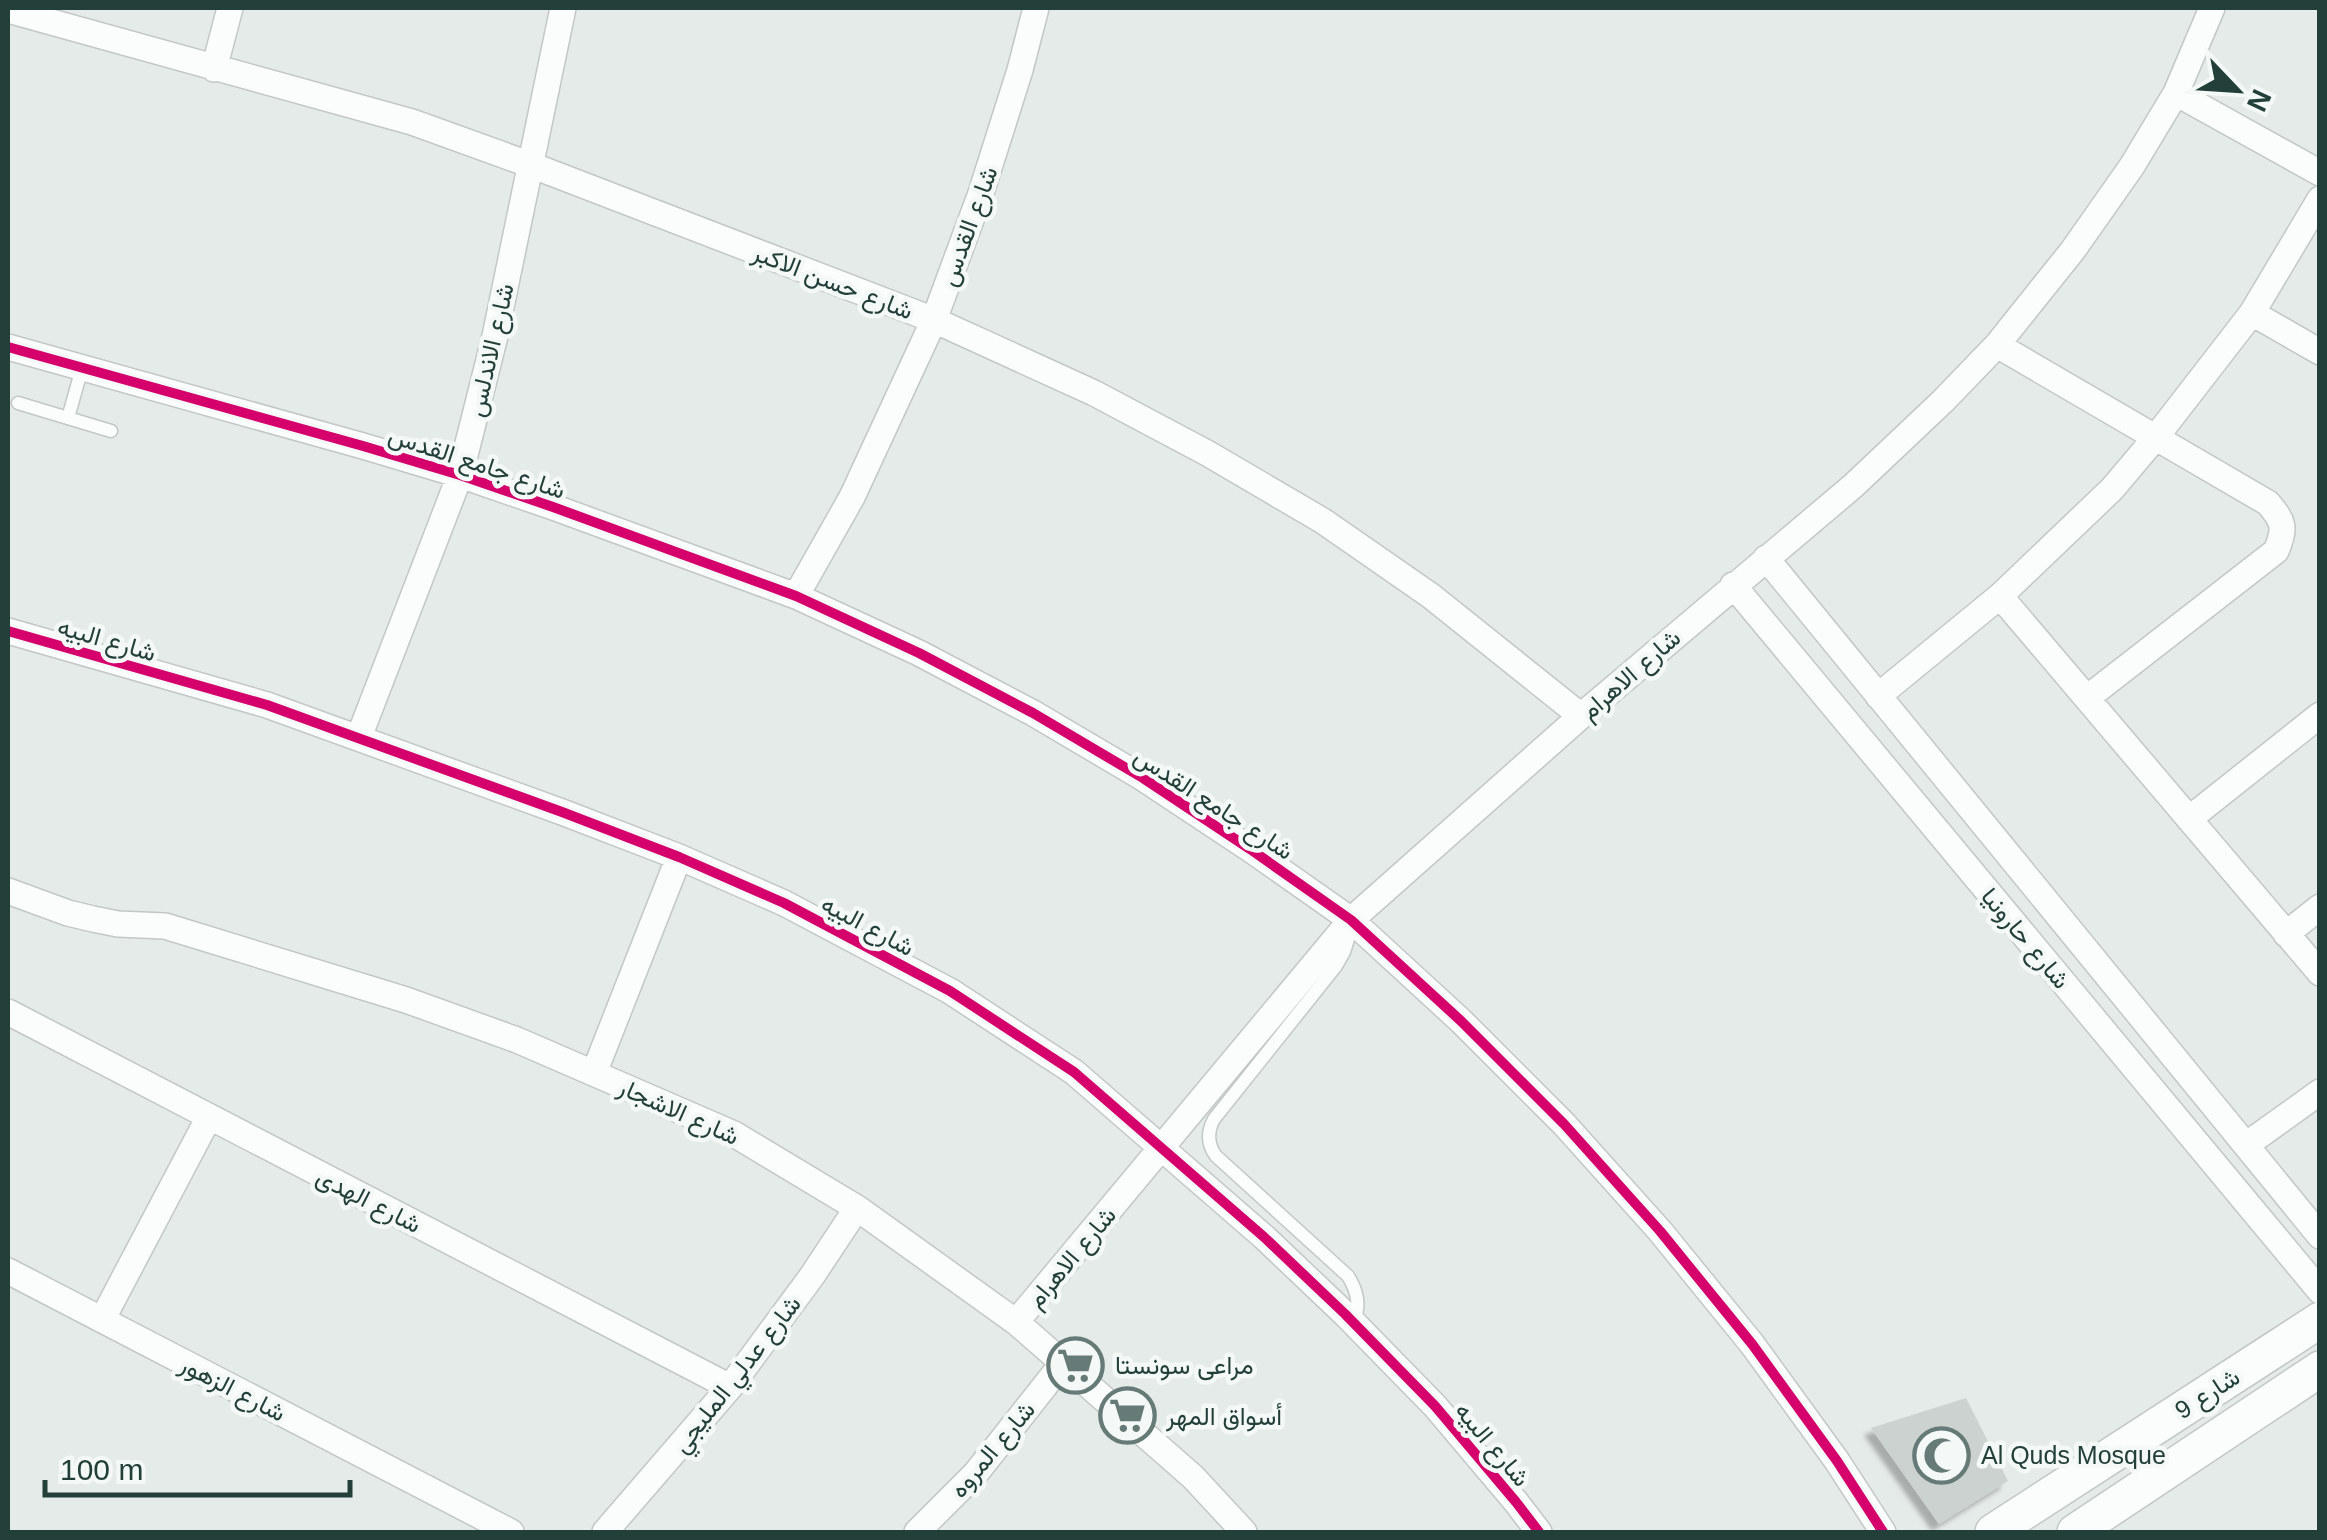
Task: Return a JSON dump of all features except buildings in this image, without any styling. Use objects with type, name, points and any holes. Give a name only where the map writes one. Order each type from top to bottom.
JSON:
[{"type":"main road","name":"شارع 9","points":[[1993,1532],[2320,1320]]},
{"type":"main road","name":"شارع 9","points":[[2075,1532],[2320,1370]]},
{"type":"street","points":[[214,69],[230,8]]},
{"type":"street","name":"شارع الاندلس","points":[[359,737],[460,476],[495,336],[563,8]]},
{"type":"street","name":"شارع القدس","points":[[796,596],[852,497],[934,320],[981,193],[1036,8]]},
{"type":"street","name":"شارع الاهرام","points":[[1016,1322],[1351,920],[1891,451],[1996,345],[2083,236],[2132,166],[2176,93],[2212,8]]},
{"type":"street","name":"شارع حسن الاكبر","points":[[8,10],[412,122],[934,320],[1094,393],[1323,521],[1431,596],[1582,716]]},
{"type":"street","points":[[2176,93],[2320,172]]},
{"type":"street","points":[[1878,696],[2000,596],[2112,489],[2252,313],[2320,199]]},
{"type":"street","points":[[2252,313],[2320,352]]},
{"type":"street","points":[[1996,345],[2268,503],[2280,518],[2284,534],[2276,551],[2086,698]]},
{"type":"street","name":"شارع جامع القدس","points":[[8,348],[460,476],[796,596],[1033,713],[1143,778],[1351,920],[1462,1021],[1564,1124],[1660,1231],[1752,1344],[1883,1532]]},
{"type":"street","name":"شارع حارونيا","points":[[1766,558],[2320,1236]]},
{"type":"street","name":"شارع حارونيا","points":[[1734,585],[2320,1291]]},
{"type":"street","points":[[2000,596],[2320,974]]},
{"type":"street","name":"شارع البيه","points":[[8,632],[267,706],[679,857],[784,903],[950,991],[1074,1072],[1264,1237],[1435,1406],[1538,1532]]},
{"type":"street","points":[[2189,820],[2320,714]]},
{"type":"street","points":[[594,1073],[679,857]]},
{"type":"street","name":"شارع الاشجار","points":[[8,891],[68,914],[118,924],[164,926],[354,984],[517,1040],[734,1134],[857,1208],[1016,1322],[1193,1477],[1244,1532]]},
{"type":"street","points":[[2286,934],[2320,907]]},
{"type":"street","name":"شارع الهدى","points":[[8,1012],[730,1387]]},
{"type":"street","points":[[2246,1145],[2320,1092]]},
{"type":"street","points":[[102,1320],[209,1117]]},
{"type":"street","name":"شارع عدلي المليجي","points":[[605,1532],[730,1387],[857,1208]]},
{"type":"street","name":"شارع الزهور","points":[[8,1271],[511,1532]]},
{"type":"street","name":"شارع المروه","points":[[917,1532],[976,1473],[1063,1362]]},
{"type":"lane","points":[[68,418],[82,368]]},
{"type":"lane","points":[[18,403],[111,431]]},
{"type":"lane","points":[[1351,920],[1350,936],[1336,966],[1214,1119],[1208,1136],[1216,1156],[1348,1276],[1358,1304],[1354,1323]]},
{"type":"cycle path","points":[[8,347],[460,475],[796,596],[919,653],[1033,713],[1143,778],[1351,920],[1461,1021],[1564,1124],[1660,1231],[1752,1344],[1883,1532]]},
{"type":"cycle path","points":[[8,631],[267,705],[562,812],[784,903],[950,991],[1074,1072],[1264,1237],[1435,1406],[1539,1532]]},
{"type":"place","name":"مراعى سونستا","points":[[1076,1365]]},
{"type":"place","name":"أسواق المهر","points":[[1127,1416]]},
{"type":"place","name":"Al Quds Mosque","points":[[1942,1455]]}]
